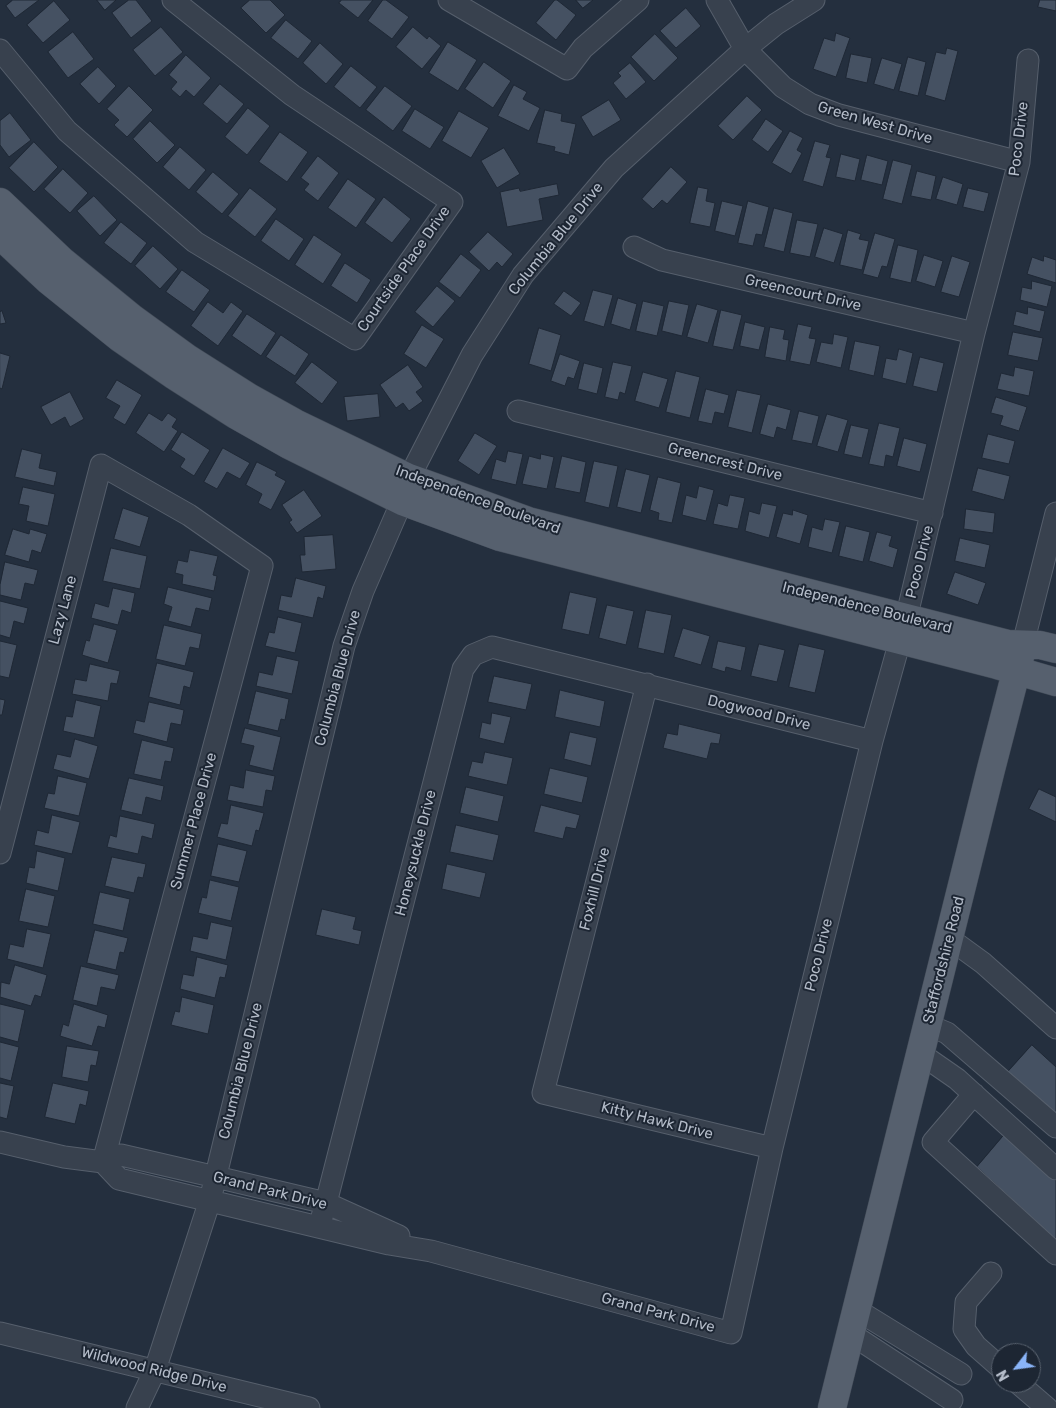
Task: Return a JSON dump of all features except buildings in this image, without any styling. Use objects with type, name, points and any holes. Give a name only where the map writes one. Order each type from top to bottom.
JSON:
[{"type":"main road","name":"Independence Boulevard","points":[[0,202],[61,260],[132,318],[181,367],[236,415],[289,445],[406,489],[528,522],[656,567],[903,629],[1056,682]]},
{"type":"main road","name":"Independence Boulevard","points":[[0,235],[48,280],[120,338],[181,367]]},
{"type":"main road","name":"Independence Boulevard","points":[[903,629],[1008,644],[1040,645],[1056,649]]},
{"type":"main road","name":"Staffordshire Road","points":[[832,1408],[1023,644]]},
{"type":"street","name":"Courtside Place Drive","points":[[0,50],[67,131],[195,242],[355,339],[452,202],[292,95],[173,0]]},
{"type":"street","points":[[449,0],[567,69],[583,48],[638,0]]},
{"type":"street","name":"Green West Drive","points":[[717,0],[745,49],[783,87],[810,104],[839,115],[1019,162]]},
{"type":"street","name":"Columbia Blue Drive","points":[[137,1408],[155,1370],[210,1200],[344,646],[363,590],[406,489],[472,355],[524,275],[614,168],[745,49],[776,24],[814,0]]},
{"type":"street","name":"Poco Drive","points":[[772,1148],[872,741],[932,513],[974,333],[1019,162],[1028,60]]},
{"type":"street","name":"Greencourt Drive","points":[[634,247],[662,260],[974,333]]},
{"type":"street","name":"Greencrest Drive","points":[[518,411],[932,513]]},
{"type":"street","name":"Lazy Lane","points":[[0,853],[101,465],[189,515]]},
{"type":"street","name":"Staffordshire Road","points":[[1023,644],[1056,513]]},
{"type":"street","name":"Summer Place Drive","points":[[103,1162],[262,566],[189,515]]},
{"type":"street","name":"Honeysuckle Drive","points":[[319,1227],[463,669],[473,655],[492,646],[646,684]]},
{"type":"street","name":"Dogwood Drive","points":[[646,684],[872,741]]},
{"type":"street","name":"Foxhill Drive","points":[[543,1093],[646,684]]},
{"type":"street","points":[[950,938],[983,963],[1056,1028]]},
{"type":"street","points":[[928,1025],[947,1033],[1056,1127]]},
{"type":"street","points":[[921,1054],[957,1079],[1056,1168]]},
{"type":"street","name":"Kitty Hawk Drive","points":[[543,1093],[772,1148]]},
{"type":"street","points":[[974,1094],[933,1142],[1056,1254]]},
{"type":"street","name":"Grand Park Drive","points":[[0,1142],[64,1156],[103,1162],[121,1155],[326,1203],[431,1250]]},
{"type":"street","name":"Grand Park Drive","points":[[103,1162],[119,1179],[389,1244],[431,1250],[732,1333],[772,1148]]},
{"type":"street","points":[[991,1273],[966,1302],[964,1329],[976,1346],[991,1359]]},
{"type":"street","points":[[854,1322],[961,1374]]},
{"type":"street","points":[[854,1322],[951,1404],[961,1374],[976,1346]]},
{"type":"street","name":"Wildwood Ridge Drive","points":[[0,1333],[308,1408]]},
{"type":"street","points":[[1030,1393],[1047,1408]]}]
